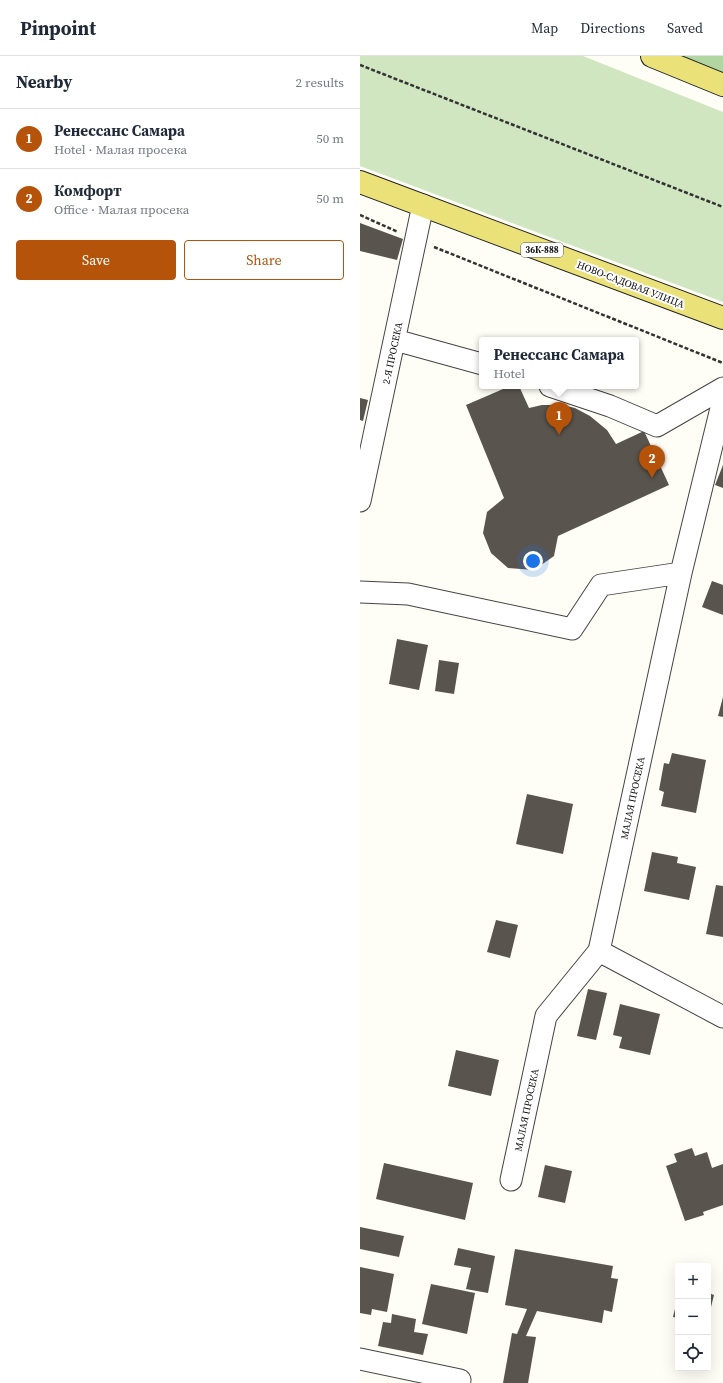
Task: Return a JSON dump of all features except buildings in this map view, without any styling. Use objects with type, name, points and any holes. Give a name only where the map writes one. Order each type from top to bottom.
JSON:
[{"type":"main road","points":[[652,56],[723,85]]},
{"type":"main road","name":"НОВО-САДОВАЯ УЛИЦА","points":[[360,182],[723,318]]},
{"type":"street","name":"2-Я ПРОСЕКА","points":[[360,500],[423,205]]},
{"type":"street","points":[[395,340],[479,363]]},
{"type":"street","points":[[559,389],[610,406],[657,426],[723,388]]},
{"type":"street","name":"МАЛАЯ ПРОСЕКА","points":[[511,1180],[546,1016],[599,951],[681,573],[723,400]]},
{"type":"street","points":[[360,592],[408,594],[572,630],[601,585],[681,573]]},
{"type":"street","points":[[599,951],[723,1017]]},
{"type":"street","points":[[360,1359],[460,1382]]},
{"type":"path","points":[[360,65],[723,207]]},
{"type":"path","points":[[360,215],[416,240],[723,363]]},
{"type":"green space","points":[[360,56],[583,56],[723,112],[723,302],[360,166]]},
{"type":"green space","points":[[676,56],[723,56],[723,76]]},
{"type":"place","name":"Ренессанс Самара","points":[[559,435]]},
{"type":"place","name":"Комфорт","points":[[652,478]]}]
